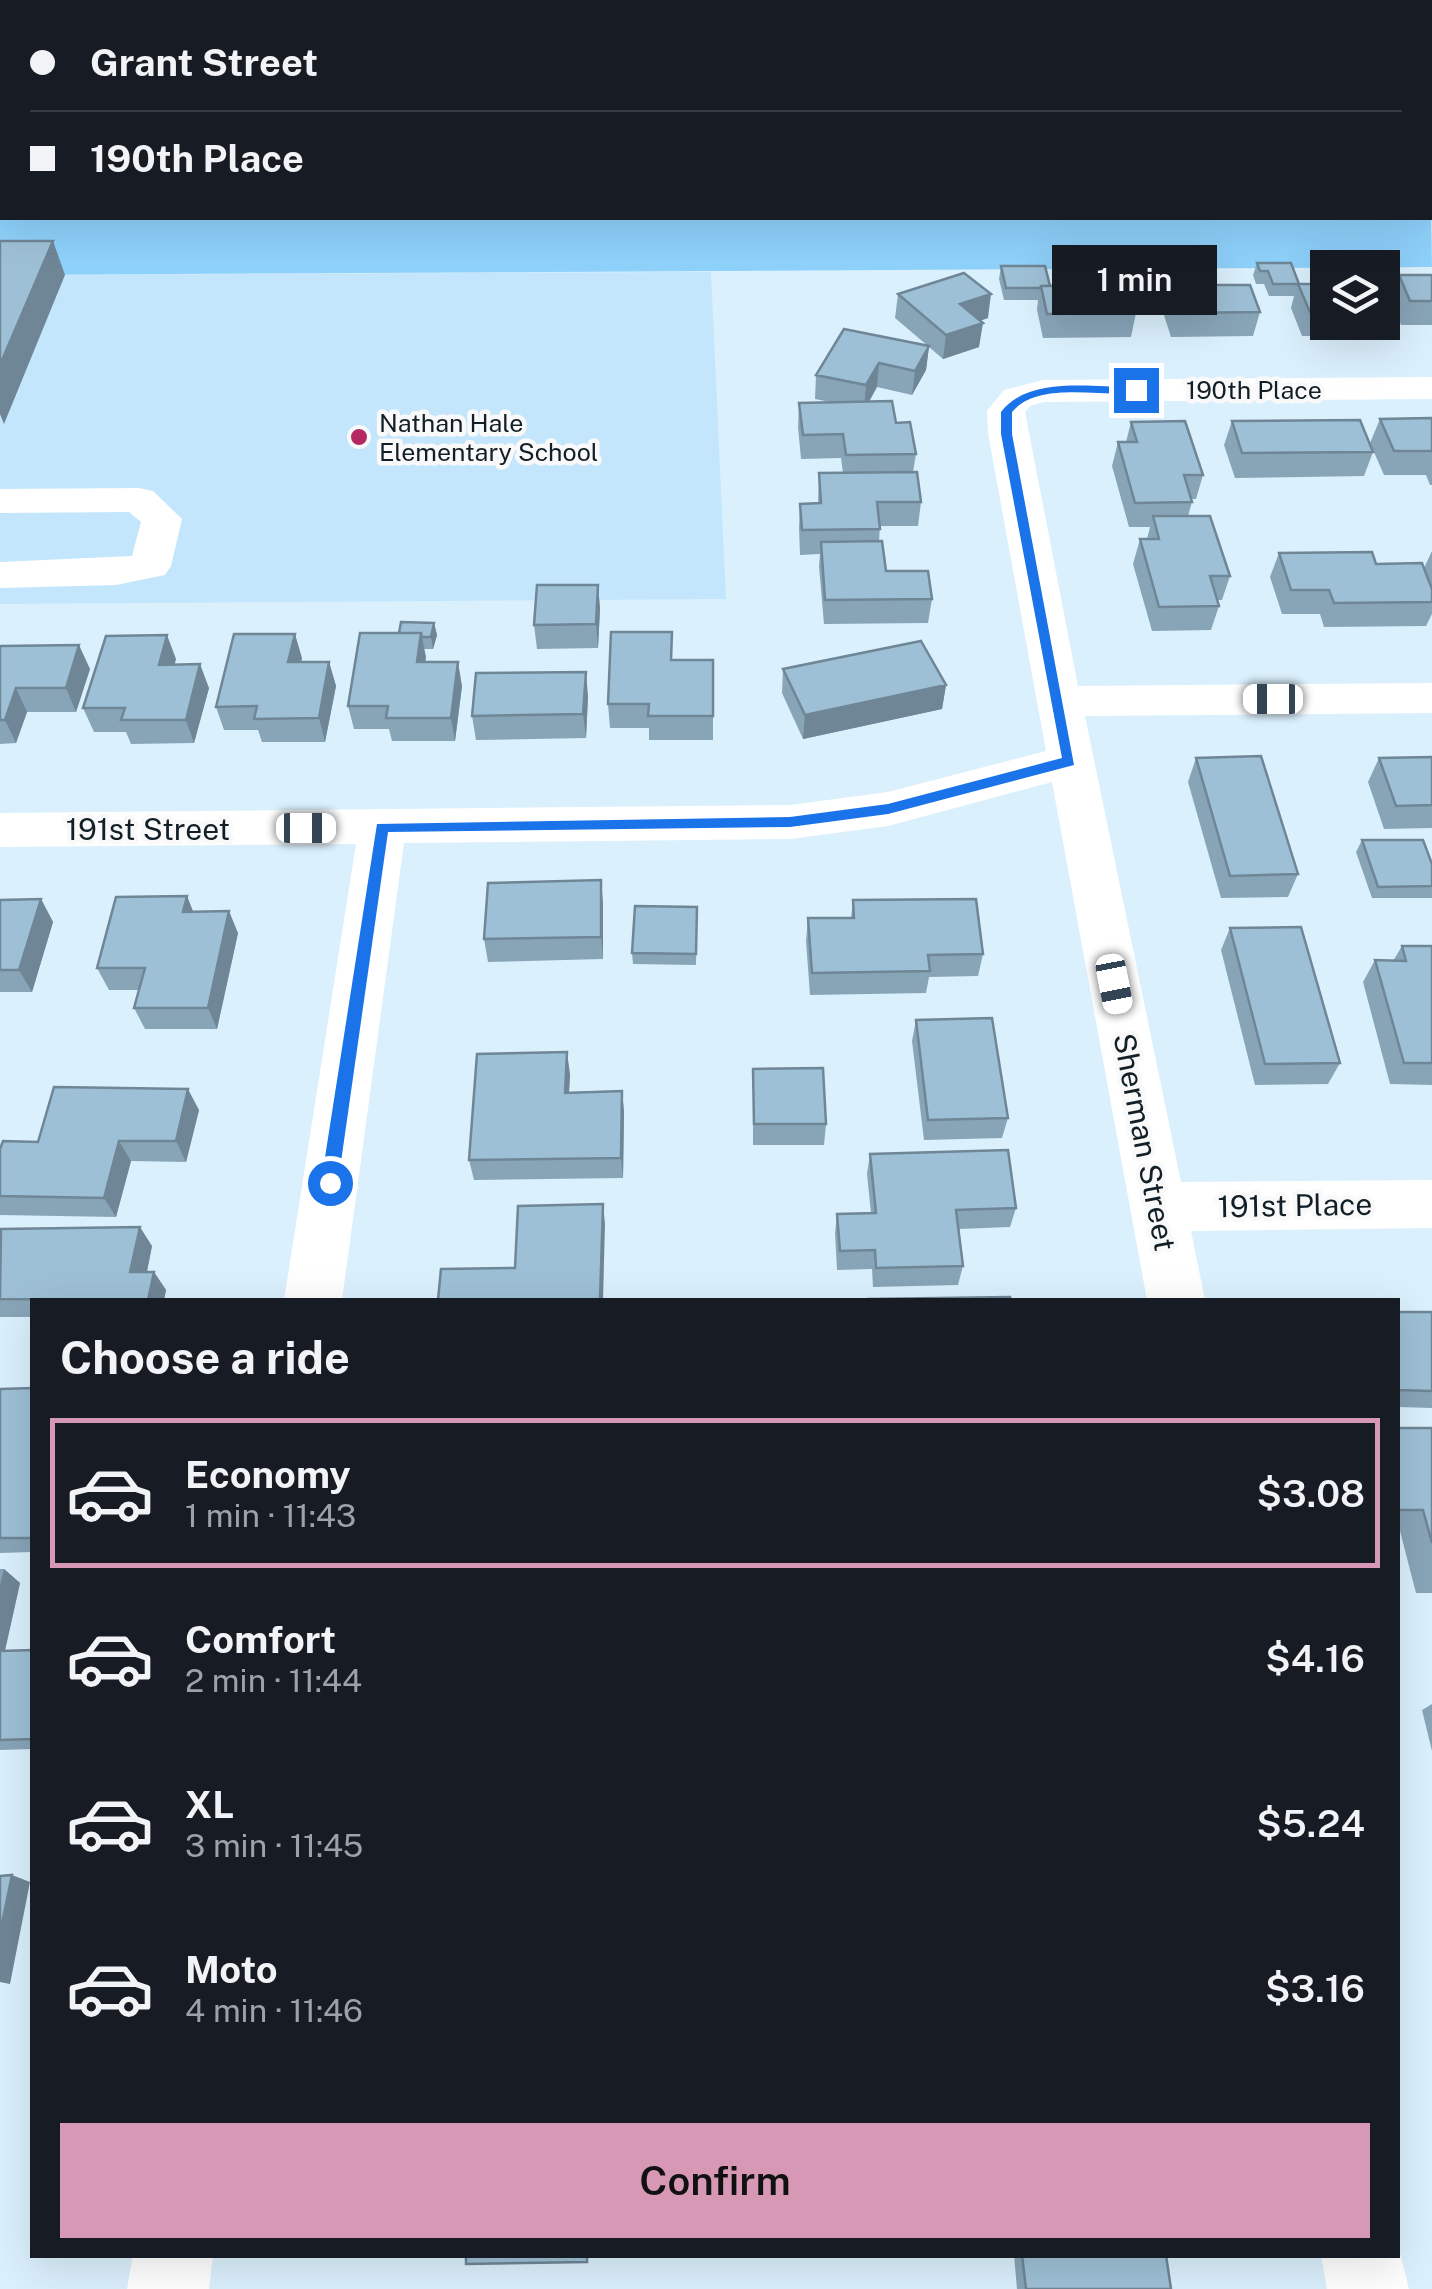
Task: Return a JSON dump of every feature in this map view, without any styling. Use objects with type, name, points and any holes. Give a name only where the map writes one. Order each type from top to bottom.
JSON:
[{"type":"street","name":"190th Place","points":[[1018,398],[1044,391],[1432,388]]},
{"type":"street","name":"Sherman Street","points":[[1018,398],[1006,412],[1006,434],[1176,1298]]},
{"type":"street","points":[[0,501],[139,500],[162,519],[150,566],[116,572],[0,575]]},
{"type":"street","points":[[1059,701],[1432,698]]},
{"type":"street","name":"191st Street","points":[[0,830],[790,822],[888,809],[1069,761]]},
{"type":"street","points":[[312,1298],[382,827]]},
{"type":"street","name":"191st Place","points":[[1158,1207],[1432,1204]]},
{"type":"street","points":[[168,2289],[173,2258]]},
{"type":"street","points":[[1362,2258],[1368,2289]]},
{"type":"shaded area","points":[[0,220],[1431,220],[1432,267],[1400,267],[1400,250],[1310,250],[1310,268],[0,275]]},
{"type":"shaded area","name":"Nathan Hale Elementary School","points":[[711,272],[726,599],[0,604],[0,275]]},
{"type":"building","points":[[0,241],[53,241],[0,365]]},
{"type":"building","points":[[1132,263],[1170,264],[1175,285],[1137,284]]},
{"type":"building","points":[[1257,263],[1291,263],[1299,284],[1273,284],[1268,271],[1260,271]]},
{"type":"building","points":[[1001,266],[1045,266],[1050,286],[1006,288]]},
{"type":"building","points":[[964,273],[991,294],[960,304],[983,323],[946,335],[898,294]]},
{"type":"building","points":[[1400,275],[1432,275],[1432,301],[1410,301]]},
{"type":"building","points":[[1298,284],[1310,284],[1310,312]]},
{"type":"building","points":[[1128,285],[1136,313],[1047,314],[1041,286]]},
{"type":"building","points":[[1168,285],[1250,285],[1260,312],[1177,313]]},
{"type":"building","points":[[844,329],[929,346],[915,371],[879,363],[866,385],[816,375]]},
{"type":"building","points":[[892,401],[896,423],[910,422],[916,454],[846,455],[843,434],[803,435],[799,403]]},
{"type":"building","points":[[1432,418],[1432,451],[1394,451],[1380,419]]},
{"type":"building","points":[[1360,420],[1373,452],[1242,453],[1232,421]]},
{"type":"building","points":[[1185,421],[1203,475],[1184,475],[1192,502],[1135,503],[1118,442],[1137,442],[1131,422]]},
{"type":"building","points":[[917,472],[921,502],[877,502],[880,529],[802,530],[800,504],[821,503],[819,473]]},
{"type":"building","points":[[1153,516],[1210,516],[1230,576],[1210,576],[1219,606],[1159,607],[1140,539],[1159,539]]},
{"type":"building","points":[[882,541],[886,571],[928,571],[932,599],[825,600],[821,542]]},
{"type":"building","points":[[1372,552],[1376,564],[1422,563],[1432,589],[1432,602],[1334,603],[1329,590],[1291,590],[1279,553]]},
{"type":"building","points":[[537,585],[598,585],[596,624],[534,625]]},
{"type":"building","points":[[401,622],[434,623],[431,637],[399,633]]},
{"type":"building","points":[[611,632],[672,632],[671,660],[713,660],[713,716],[648,716],[649,704],[608,704]]},
{"type":"building","points":[[360,633],[421,633],[417,662],[458,662],[451,718],[386,718],[388,706],[348,706]]},
{"type":"building","points":[[234,634],[295,634],[288,662],[329,662],[319,718],[254,719],[257,706],[216,707]]},
{"type":"building","points":[[167,635],[159,665],[200,664],[186,720],[121,720],[125,708],[83,708],[106,636]]},
{"type":"building","points":[[921,641],[946,685],[805,715],[783,669]]},
{"type":"building","points":[[79,645],[66,688],[16,688],[5,720],[0,720],[0,646]]},
{"type":"building","points":[[586,672],[583,714],[472,716],[476,673]]},
{"type":"building","points":[[1261,756],[1298,874],[1230,876],[1196,758]]},
{"type":"building","points":[[1432,757],[1432,805],[1396,806],[1379,758]]},
{"type":"building","points":[[1362,840],[1423,840],[1432,864],[1432,886],[1378,887]]},
{"type":"building","points":[[601,880],[601,937],[484,939],[488,883]]},
{"type":"building","points":[[187,896],[183,912],[229,911],[208,1008],[134,1008],[145,968],[97,968],[116,897]]},
{"type":"building","points":[[41,899],[19,970],[0,970],[0,900]]},
{"type":"building","points":[[976,899],[983,954],[928,955],[930,971],[812,973],[808,918],[854,918],[853,900]]},
{"type":"building","points":[[635,906],[697,907],[696,954],[632,953]]},
{"type":"building","points":[[1301,927],[1340,1063],[1265,1064],[1230,928]]},
{"type":"building","points":[[1402,946],[1432,946],[1432,1063],[1404,1063],[1375,960],[1406,961]]},
{"type":"building","points":[[992,1018],[1008,1118],[928,1120],[916,1020]]},
{"type":"building","points":[[567,1052],[565,1093],[622,1091],[621,1158],[469,1160],[477,1054]]},
{"type":"building","points":[[823,1068],[826,1124],[754,1124],[753,1069]]},
{"type":"building","points":[[54,1087],[188,1089],[176,1141],[119,1141],[104,1198],[0,1196],[3,1141],[38,1142]]},
{"type":"building","points":[[1008,1150],[1016,1208],[956,1210],[963,1266],[876,1268],[875,1250],[840,1251],[837,1214],[876,1213],[870,1154]]},
{"type":"building","points":[[603,1204],[600,1298],[438,1298],[441,1269],[515,1268],[518,1206]]},
{"type":"building","points":[[140,1227],[130,1272],[154,1272],[148,1298],[0,1299],[1,1229]]},
{"type":"building","points":[[1400,1312],[1432,1312],[1432,1391],[1400,1390]]},
{"type":"building","points":[[30,1388],[30,1538],[0,1538],[0,1389]]},
{"type":"building","points":[[1400,1428],[1432,1428],[1432,1543],[1423,1510],[1400,1510]]},
{"type":"building","points":[[30,1650],[30,1739],[0,1740],[0,1651]]},
{"type":"building","points":[[12,1875],[0,1933],[0,1876]]},
{"type":"building","points":[[466,2258],[587,2258],[587,2262],[466,2264]]},
{"type":"building","points":[[1022,2258],[1166,2258],[1171,2289],[1026,2289]]},
{"type":"place","name":"Nathan Hale Elementary School","points":[[359,437]]},
{"type":"route","points":[[330,1183],[382,827],[790,822],[888,809],[1069,761],[1006,434],[1006,412],[1018,398],[1044,391],[1136,390]]}]
